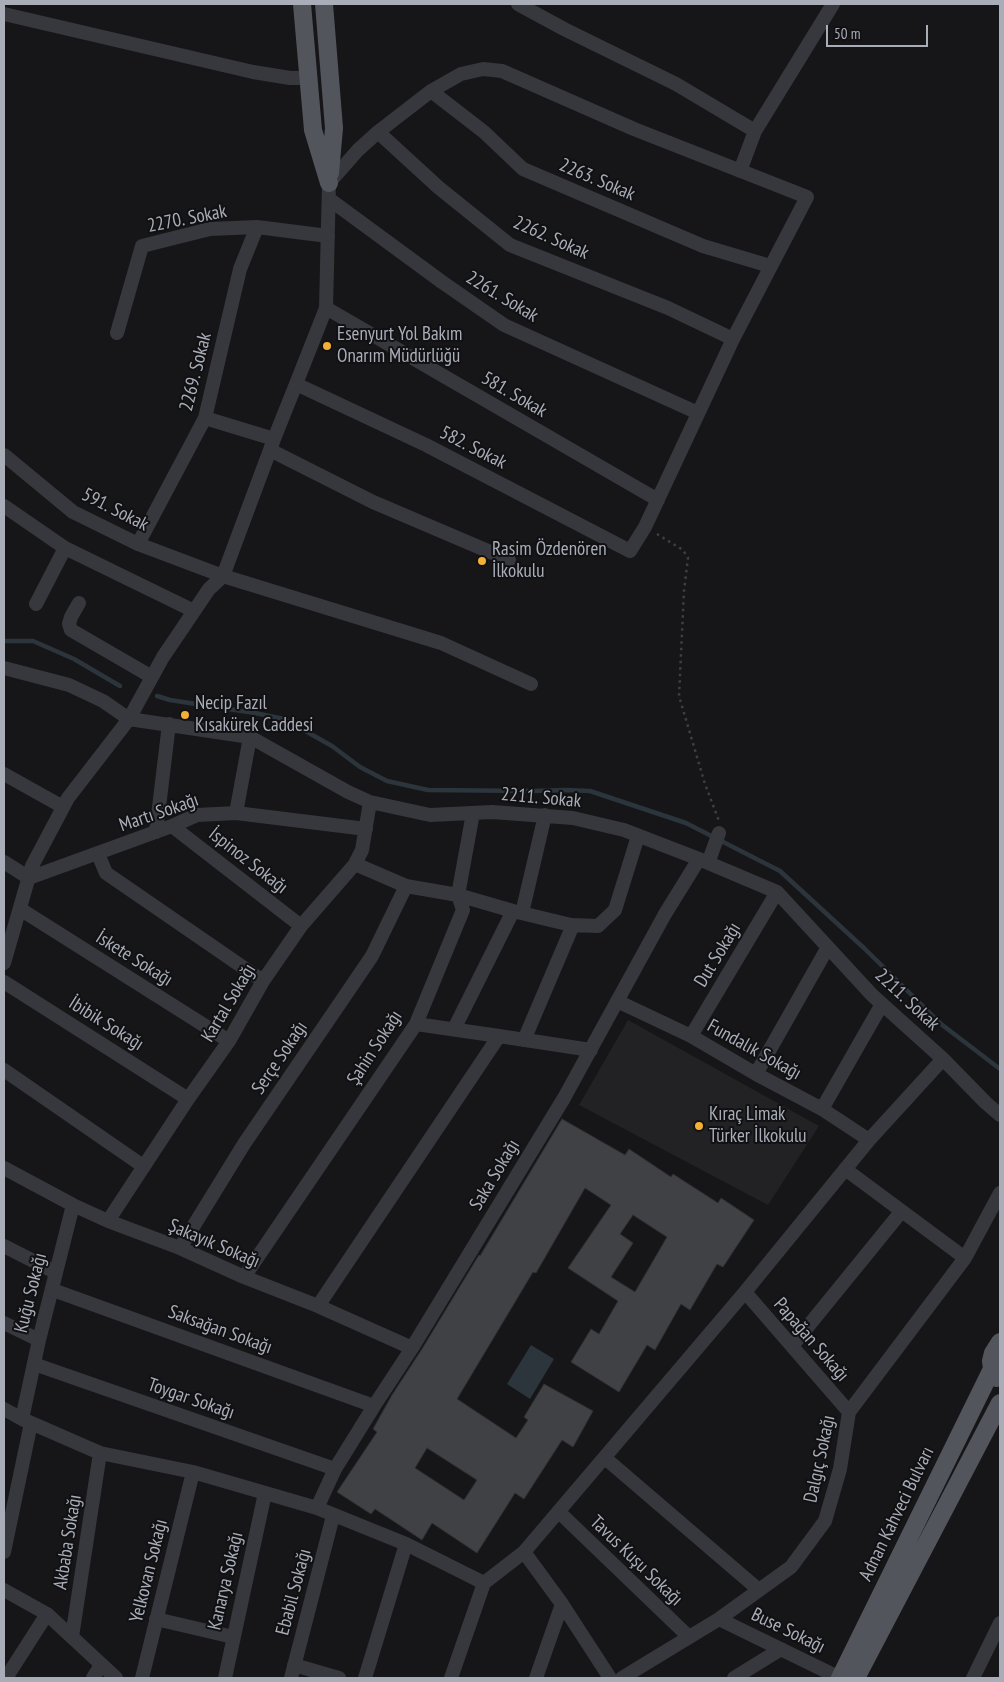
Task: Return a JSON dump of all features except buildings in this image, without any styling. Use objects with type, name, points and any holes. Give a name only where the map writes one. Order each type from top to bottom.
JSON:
[{"type":"main road","points":[[302,4],[313,130],[329,191]]},
{"type":"main road","points":[[324,4],[334,128],[329,191]]},
{"type":"main road","name":"Adnan Kahveci Bulvarı","points":[[840,1678],[996,1375],[991,1361],[993,1353],[1000,1342]]},
{"type":"main road","points":[[856,1678],[1000,1403]]},
{"type":"street","points":[[518,4],[564,29],[676,84],[756,131]]},
{"type":"street","points":[[740,171],[756,131],[833,4]]},
{"type":"street","points":[[4,14],[253,72],[290,78],[308,78]]},
{"type":"street","points":[[4,963],[32,866],[68,798],[129,719],[163,657],[209,590],[223,576],[272,444],[326,308],[329,191],[358,150],[378,132],[430,91],[461,74],[483,68],[502,71],[634,128],[807,197],[733,339],[645,527]]},
{"type":"street","name":"2263. Sokak","points":[[430,91],[484,132],[523,169],[703,246],[770,266]]},
{"type":"street","name":"2262. Sokak","points":[[378,132],[438,187],[510,245],[668,308],[733,339]]},
{"type":"street","name":"2261. Sokak","points":[[329,191],[442,282],[504,325],[698,413]]},
{"type":"street","name":"2270. Sokak","points":[[117,333],[142,246],[210,230],[256,227],[328,236]]},
{"type":"street","name":"2269. Sokak","points":[[138,544],[205,418],[240,269],[256,227]]},
{"type":"street","name":"581. Sokak","points":[[326,308],[658,500]]},
{"type":"street","name":"582. Sokak","points":[[296,384],[426,445],[630,551],[645,527]]},
{"type":"street","points":[[205,418],[272,444],[373,502],[509,560]]},
{"type":"street","name":"591. Sokak","points":[[4,455],[73,512],[138,544],[223,576],[441,643],[531,684]]},
{"type":"street","points":[[4,506],[65,548],[194,611]]},
{"type":"street","points":[[36,604],[65,548]]},
{"type":"street","points":[[79,603],[69,624],[71,630],[152,677]]},
{"type":"street","name":"2211. Sokak","points":[[4,668],[69,685],[103,701],[129,719],[250,737],[348,792],[370,802],[430,815],[492,812],[573,818],[624,830],[706,857],[777,892],[882,1004],[943,1059],[1000,1115]]},
{"type":"street","points":[[156,832],[170,724]]},
{"type":"street","points":[[236,813],[250,737]]},
{"type":"street","points":[[4,774],[63,807]]},
{"type":"street","name":"Kartal Sokağı","points":[[108,1221],[188,1098],[229,1041],[263,981],[301,926],[355,864],[362,850],[370,802]]},
{"type":"street","name":"Martı Sokağı","points":[[29,878],[98,854],[197,815],[236,813],[366,829]]},
{"type":"street","name":"Şahin Sokağı","points":[[244,1277],[416,1024],[462,910],[458,895],[473,813]]},
{"type":"street","points":[[454,1029],[517,912],[545,815]]},
{"type":"street","name":"İspinoz Sokağı","points":[[172,826],[301,926]]},
{"type":"street","name":"Saka Sokağı","points":[[317,1508],[335,1469],[412,1348],[592,1050],[665,914],[706,857],[719,833]]},
{"type":"street","points":[[355,864],[406,886],[458,895],[517,912],[573,925],[598,926],[615,910],[638,836]]},
{"type":"street","points":[[98,854],[106,873],[263,981]]},
{"type":"street","points":[[4,862],[29,878]]},
{"type":"street","name":"Serçe Sokağı","points":[[180,1248],[244,1144],[372,956],[406,886]]},
{"type":"street","name":"Dut Sokağı","points":[[691,1036],[777,892]]},
{"type":"street","name":"İskete Sokağı","points":[[20,909],[229,1041]]},
{"type":"street","points":[[524,1040],[573,925]]},
{"type":"street","points":[[756,1074],[828,947]]},
{"type":"street","name":"İbibik Sokağı","points":[[4,982],[188,1098]]},
{"type":"street","name":"Fundalık Sokağı","points":[[617,1001],[691,1036],[756,1074],[822,1109],[869,1140]]},
{"type":"street","points":[[822,1109],[882,1004]]},
{"type":"street","points":[[416,1024],[592,1050]]},
{"type":"street","points":[[318,1306],[499,1036]]},
{"type":"street","points":[[451,1678],[484,1583],[524,1552],[745,1292],[869,1140],[943,1059]]},
{"type":"street","points":[[4,1070],[144,1166]]},
{"type":"street","name":"Şakayık Sokağı","points":[[4,1168],[73,1205],[108,1221],[180,1248],[412,1348]]},
{"type":"street","points":[[845,1169],[964,1258]]},
{"type":"street","name":"Dalgıç Sokağı","points":[[622,1678],[688,1636],[719,1619],[791,1567],[825,1522],[840,1469],[848,1412],[964,1258],[1000,1193]]},
{"type":"street","name":"Kuğu Sokağı","points":[[4,1552],[27,1421],[34,1364],[53,1290],[55,1272],[73,1205]]},
{"type":"street","points":[[792,1346],[901,1212]]},
{"type":"street","points":[[4,1246],[55,1272]]},
{"type":"street","name":"Saksağan Sokağı","points":[[53,1290],[374,1406]]},
{"type":"street","name":"Papağan Sokağı","points":[[745,1292],[848,1412]]},
{"type":"street","points":[[4,1322],[39,1340]]},
{"type":"street","name":"Toygar Sokağı","points":[[34,1364],[335,1469]]},
{"type":"street","points":[[4,1409],[100,1453],[192,1472],[317,1508],[406,1544],[484,1583]]},
{"type":"street","name":"Akbaba Sokağı","points":[[72,1637],[100,1453]]},
{"type":"street","points":[[605,1458],[759,1590]]},
{"type":"street","name":"Yelkovan Sokağı","points":[[142,1678],[192,1472]]},
{"type":"street","name":"Kanarya Sokağı","points":[[225,1678],[266,1493]]},
{"type":"street","name":"Tavus Kuşu Sokağı","points":[[559,1512],[688,1636]]},
{"type":"street","name":"Ebabil Sokağı","points":[[292,1671],[334,1516]]},
{"type":"street","points":[[365,1678],[406,1544]]},
{"type":"street","points":[[524,1552],[562,1604],[610,1678]]},
{"type":"street","points":[[4,1590],[47,1614],[116,1678]]},
{"type":"street","points":[[536,1678],[562,1604]]},
{"type":"street","points":[[6,1678],[47,1614]]},
{"type":"street","points":[[156,1618],[233,1637]]},
{"type":"street","name":"Buse Sokağı","points":[[719,1619],[840,1678]]},
{"type":"street","points":[[973,1678],[1000,1623]]},
{"type":"street","points":[[734,1678],[781,1649]]},
{"type":"street","points":[[93,1678],[102,1665]]},
{"type":"street","points":[[292,1671],[339,1678]]},
{"type":"path","points":[[645,527],[683,550],[688,558],[684,591],[679,696],[705,784],[720,823],[719,833]]},
{"type":"shaded area","points":[[628,1020],[819,1126],[768,1205],[579,1105]]},
{"type":"shaded area","points":[[531,1345],[554,1359],[530,1399],[507,1384]]},
{"type":"waterway","points":[[4,641],[33,641],[74,659],[120,686]]},
{"type":"waterway","points":[[157,696],[170,700],[284,719],[332,746],[360,767],[387,781],[428,790],[590,791],[686,823],[780,871],[865,949],[941,1024],[1000,1069]]},
{"type":"place","name":"Esenyurt Yol Bakım Onarım Müdürlüğü","points":[[327,346]]},
{"type":"place","name":"Rasim Özdenören İlkokulu","points":[[482,561]]},
{"type":"place","name":"Necip Fazıl Kısakürek Caddesi","points":[[185,715]]},
{"type":"place","name":"Kıraç Limak Türker İlkokulu","points":[[699,1126]]}]
